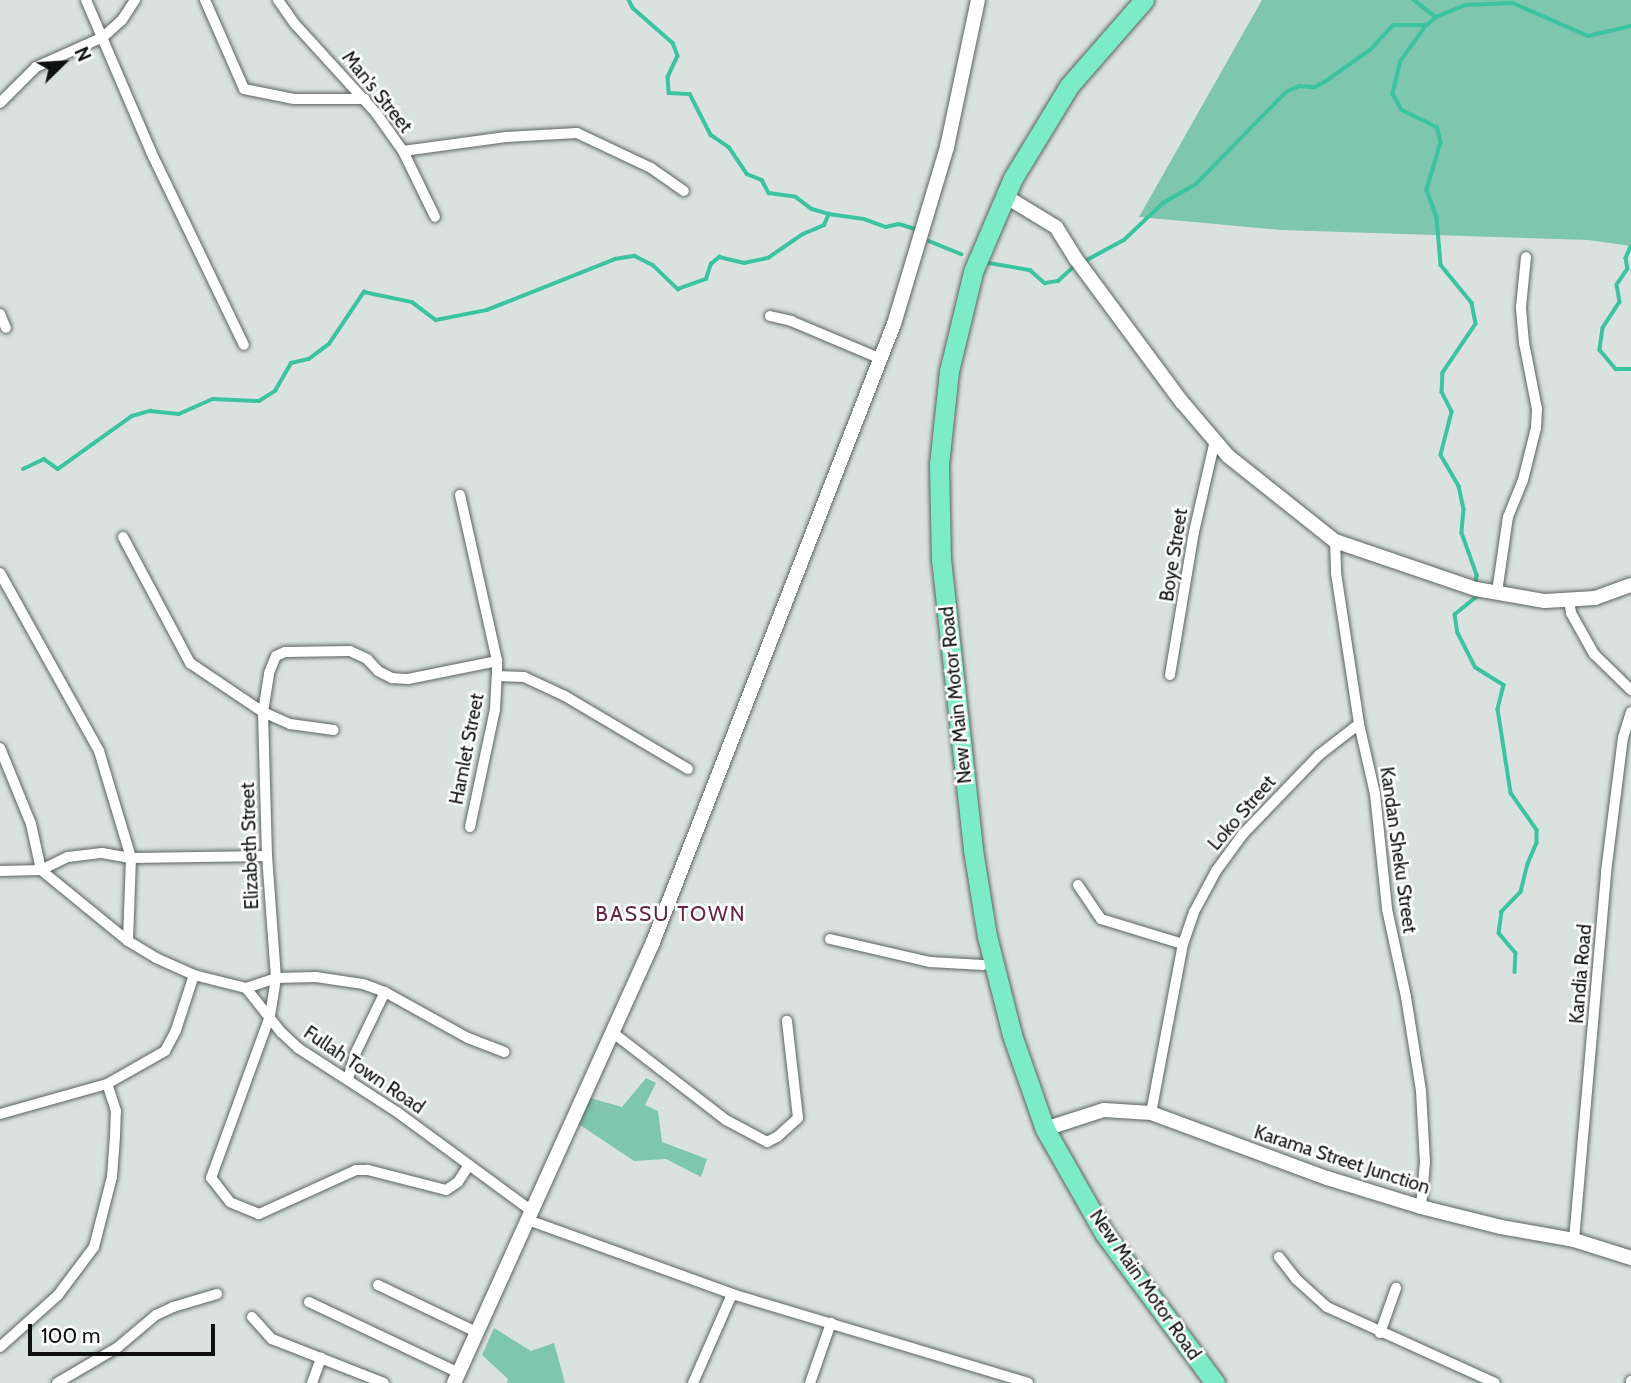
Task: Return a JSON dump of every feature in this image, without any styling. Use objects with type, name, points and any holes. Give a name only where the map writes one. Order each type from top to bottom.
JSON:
[{"type":"highway","name":"New Main Motor Road","points":[[1128,0],[1060,79],[1003,174],[963,269],[939,369],[929,464],[930,559],[962,844],[983,965],[1002,1037],[1034,1134],[1096,1239],[1200,1383]]},
{"type":"highway","name":"New Main Motor Road","points":[[1144,0],[1069,86],[1005,196],[973,272],[949,371],[939,465],[941,559],[972,842],[988,936],[1012,1035],[1045,1129],[1104,1233],[1215,1383]]},
{"type":"street","points":[[86,0],[151,152],[244,345]]},
{"type":"street","points":[[0,103],[41,64],[103,37],[135,0]]},
{"type":"street","points":[[205,0],[244,89],[294,99],[365,99]]},
{"type":"street","name":"Man's Street","points":[[278,0],[295,24],[365,99],[403,151],[435,217]]},
{"type":"street","points":[[309,1302],[456,1378],[653,942],[894,324],[947,147],[978,0]]},
{"type":"street","points":[[403,151],[506,137],[577,133],[651,168],[684,191]]},
{"type":"street","points":[[1005,196],[1056,227],[1076,259],[1182,402],[1228,456],[1335,541],[1476,589],[1545,601],[1595,598],[1631,585]]},
{"type":"street","points":[[1497,592],[1508,517],[1523,480],[1536,428],[1537,410],[1524,343],[1521,307],[1526,257]]},
{"type":"street","points":[[0,314],[6,328]]},
{"type":"street","points":[[770,316],[791,321],[879,358]]},
{"type":"street","name":"Boye Street","points":[[1170,675],[1194,532],[1215,440]]},
{"type":"street","name":"Hamlet Street","points":[[460,495],[497,660],[495,709],[470,827]]},
{"type":"street","points":[[123,537],[190,663],[262,712],[290,724],[334,730]]},
{"type":"street","name":"Kandan Sheku Street","points":[[1335,541],[1336,573],[1359,724],[1375,794],[1387,909],[1406,997],[1421,1091],[1425,1162],[1421,1207]]},
{"type":"street","points":[[0,573],[99,751],[131,858],[132,890],[128,941]]},
{"type":"street","points":[[1569,600],[1571,613],[1594,654],[1631,690]]},
{"type":"street","name":"Elizabeth Street","points":[[469,1165],[458,1182],[446,1189],[368,1170],[356,1170],[259,1214],[230,1202],[211,1178],[213,1167],[229,1135],[246,1078],[270,1016],[276,978],[267,856],[262,712],[268,673],[276,656],[285,652],[350,651],[368,659],[378,671],[392,678],[408,679],[497,660]]},
{"type":"street","points":[[497,676],[524,677],[565,696],[688,769]]},
{"type":"street","name":"Kandia Road","points":[[1574,1240],[1606,873],[1623,738],[1631,712]]},
{"type":"street","name":"Loko Street","points":[[1151,1113],[1183,944],[1194,912],[1210,881],[1243,834],[1319,755],[1359,724]]},
{"type":"street","points":[[0,748],[31,824],[41,870],[128,941],[194,975],[246,988],[276,978],[316,976],[363,984],[385,992],[468,1038],[504,1052]]},
{"type":"street","points":[[0,871],[41,870],[68,857],[102,853],[131,858],[267,856]]},
{"type":"street","points":[[1078,885],[1101,919],[1183,944]]},
{"type":"street","points":[[830,939],[930,962],[983,965]]},
{"type":"street","points":[[0,1114],[107,1084],[165,1051],[176,1030],[194,975]]},
{"type":"street","name":"Fullah Town Road","points":[[246,988],[281,1032],[298,1048],[348,1079],[469,1165],[530,1216],[732,1294],[1028,1383]]},
{"type":"street","points":[[348,1079],[355,1054],[385,992]]},
{"type":"street","points":[[612,1032],[726,1120],[767,1142],[778,1138],[798,1118],[787,1021]]},
{"type":"street","points":[[0,1348],[58,1295],[94,1247],[112,1177],[116,1136],[116,1111],[107,1084]]},
{"type":"street","name":"Karama Street Junction","points":[[1045,1129],[1104,1110],[1151,1113],[1315,1174],[1421,1207],[1501,1227],[1574,1240],[1631,1258]]},
{"type":"street","points":[[1279,1257],[1296,1279],[1327,1307],[1495,1383]]},
{"type":"street","points":[[378,1285],[476,1332]]},
{"type":"street","points":[[1380,1333],[1396,1288]]},
{"type":"street","points":[[57,1383],[118,1348],[156,1315],[217,1294]]},
{"type":"street","points":[[693,1383],[732,1294]]},
{"type":"street","points":[[252,1317],[272,1339],[384,1383]]},
{"type":"street","points":[[810,1383],[831,1323]]},
{"type":"street","points":[[312,1383],[321,1358]]},
{"type":"green space","points":[[1262,0],[1631,0],[1631,246],[1588,240],[1281,230],[1139,217]]},
{"type":"green space","points":[[646,1078],[656,1083],[645,1105],[658,1111],[662,1142],[707,1159],[701,1177],[666,1159],[634,1161],[577,1123],[590,1098],[622,1107]]},
{"type":"green space","points":[[494,1328],[531,1351],[554,1343],[565,1383],[507,1383],[508,1379],[482,1355]]},
{"type":"waterway","points":[[629,0],[633,8],[673,43],[678,56],[668,77],[669,93],[690,94],[711,135],[729,147],[747,174],[762,180],[769,193],[796,197],[812,209],[829,214],[864,219],[886,227],[899,224],[919,230]]},
{"type":"waterway","points":[[1414,0],[1436,17],[1465,5],[1513,3],[1588,36],[1631,26]]},
{"type":"waterway","points":[[1087,260],[1124,240],[1163,203],[1197,183],[1286,92],[1299,86],[1315,87],[1326,81],[1370,50],[1393,25],[1427,25],[1436,17]]},
{"type":"waterway","points":[[1427,25],[1401,61],[1393,94],[1402,110],[1437,127],[1441,142],[1427,190],[1437,218],[1441,265],[1472,303],[1476,324],[1443,373],[1442,392],[1452,412],[1441,455],[1459,486],[1464,509],[1462,533],[1477,575],[1476,584]]},
{"type":"waterway","points":[[23,469],[44,459],[58,469],[132,416],[150,411],[179,414],[213,399],[259,401],[275,391],[291,363],[309,359],[329,344],[364,292],[412,302],[436,320],[487,310],[615,259],[635,256],[653,265],[678,289],[706,279],[711,264],[719,257],[744,263],[768,258],[803,234],[824,225],[829,214]]},
{"type":"waterway","points":[[929,241],[962,254]]},
{"type":"waterway","points":[[1631,247],[1626,258],[1628,269],[1617,285],[1620,302],[1603,328],[1600,350],[1616,369],[1631,369]]},
{"type":"waterway","points":[[989,263],[1030,270],[1045,283],[1058,281],[1076,265]]},
{"type":"waterway","points":[[1476,592],[1477,597],[1455,615],[1458,633],[1475,667],[1504,685],[1498,709],[1511,793],[1537,830],[1537,843],[1521,892],[1502,912],[1499,933],[1516,953],[1515,972]]},
{"type":"district","name":"BASSU TOWN","points":[[671,914]]}]
